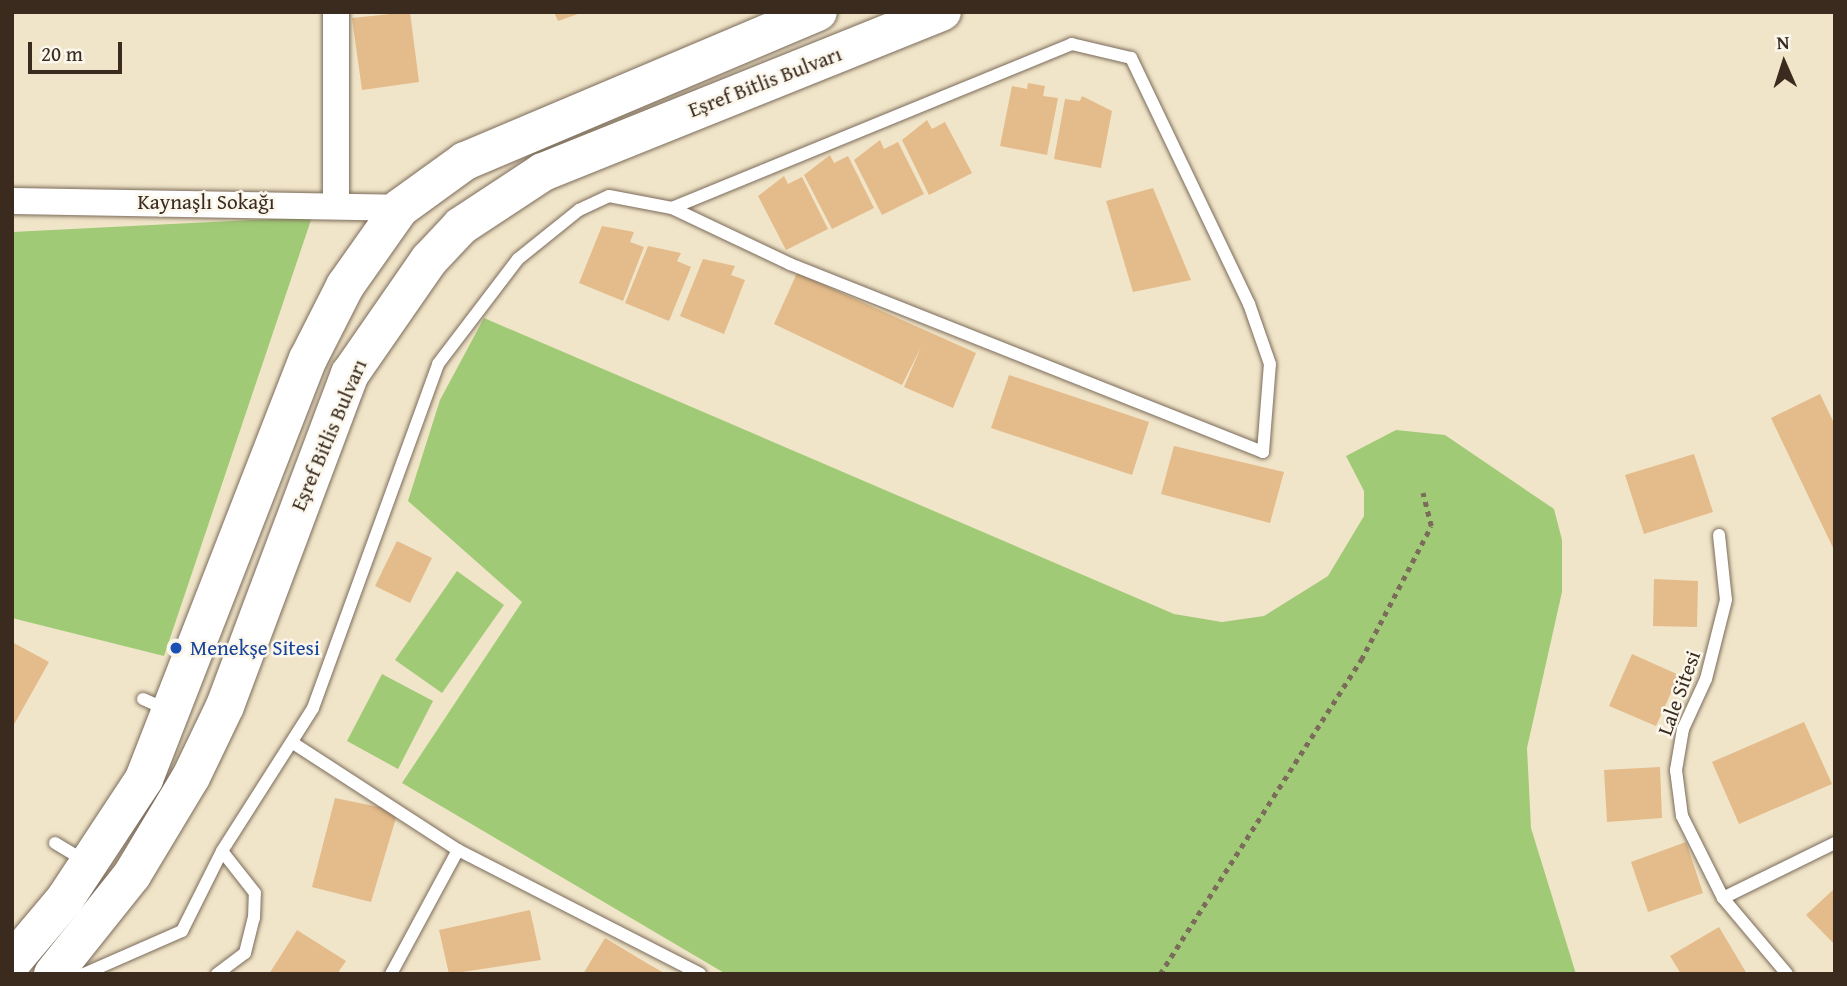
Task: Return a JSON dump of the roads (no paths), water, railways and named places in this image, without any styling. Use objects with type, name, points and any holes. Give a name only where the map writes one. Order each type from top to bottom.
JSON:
[{"type":"main road","name":"Eşref Bitlis Bulvarı","points":[[12,962],[90,864],[144,779],[158,705],[307,359],[345,286],[400,208],[465,161],[818,12]]},
{"type":"main road","name":"Eşref Bitlis Bulvarı","points":[[53,974],[132,875],[191,777],[225,706],[350,374],[429,260],[461,226],[543,172],[942,12]]},
{"type":"street","points":[[336,203],[337,12]]},
{"type":"street","name":"Kaynaşlı Sokağı","points":[[12,201],[336,203],[400,208]]},
{"type":"lane","points":[[84,974],[182,931],[222,850],[293,743],[360,589],[438,364],[518,259],[579,210],[609,196],[672,208],[790,264],[1263,452],[1270,364],[1249,304],[1131,58],[1072,44],[672,208]]},
{"type":"lane","name":"Lale Sitesi","points":[[1719,535],[1726,600],[1676,770],[1682,816],[1723,898],[1787,974]]},
{"type":"lane","points":[[293,743],[458,850],[700,974]]},
{"type":"lane","points":[[55,843],[90,864]]},
{"type":"lane","points":[[1723,898],[1835,843]]},
{"type":"lane","points":[[217,974],[245,953],[254,918],[255,892],[222,850]]},
{"type":"lane","points":[[391,974],[458,850]]},
{"type":"place","name":"Menekşe Sitesi","points":[[176,648]]}]
